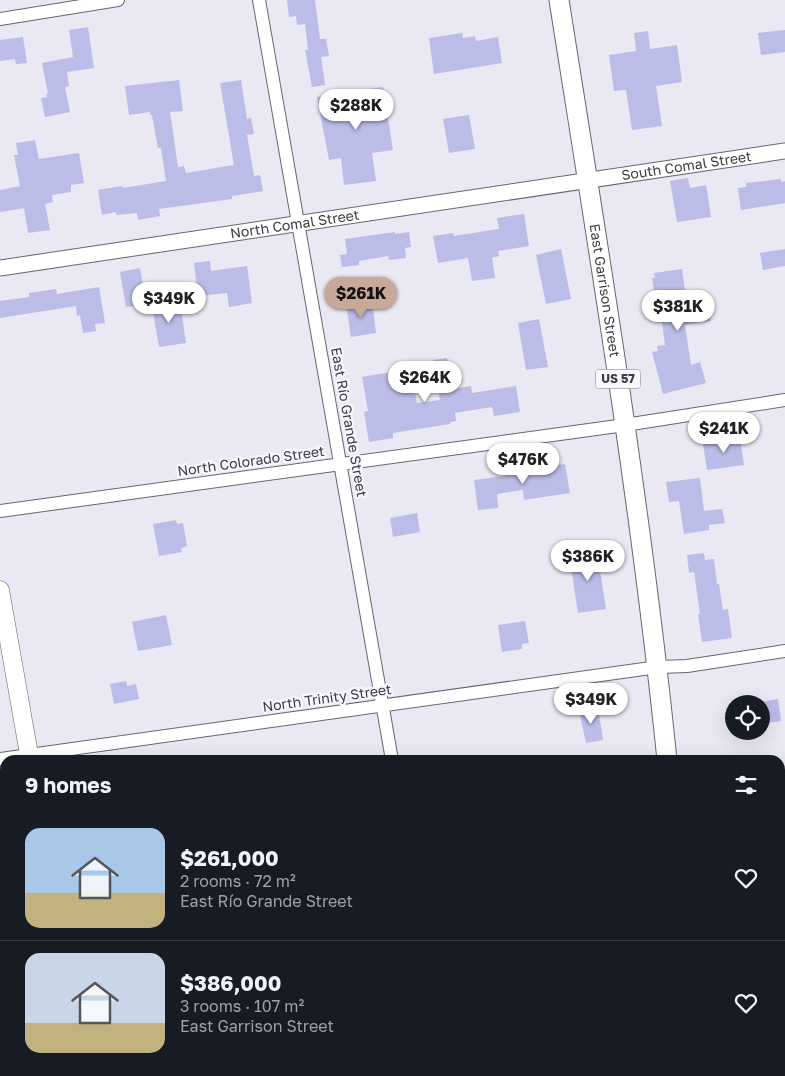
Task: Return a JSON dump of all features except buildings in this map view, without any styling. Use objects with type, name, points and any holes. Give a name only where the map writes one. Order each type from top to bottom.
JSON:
[{"type":"main road","name":"East Garrison Street","points":[[559,0],[625,425],[658,667],[667,755]]},
{"type":"main road","points":[[0,590],[29,755]]},
{"type":"street","points":[[0,19],[118,0]]},
{"type":"street","name":"East Río Grande Street","points":[[259,0],[391,755]]},
{"type":"street","name":"South Comal Street","points":[[588,180],[785,151]]},
{"type":"street","name":"North Comal Street","points":[[0,268],[588,180]]},
{"type":"street","name":"North Colorado Street","points":[[0,511],[625,425],[785,400]]},
{"type":"street","name":"North Trinity Street","points":[[43,755],[658,667],[687,666],[785,651]]}]
